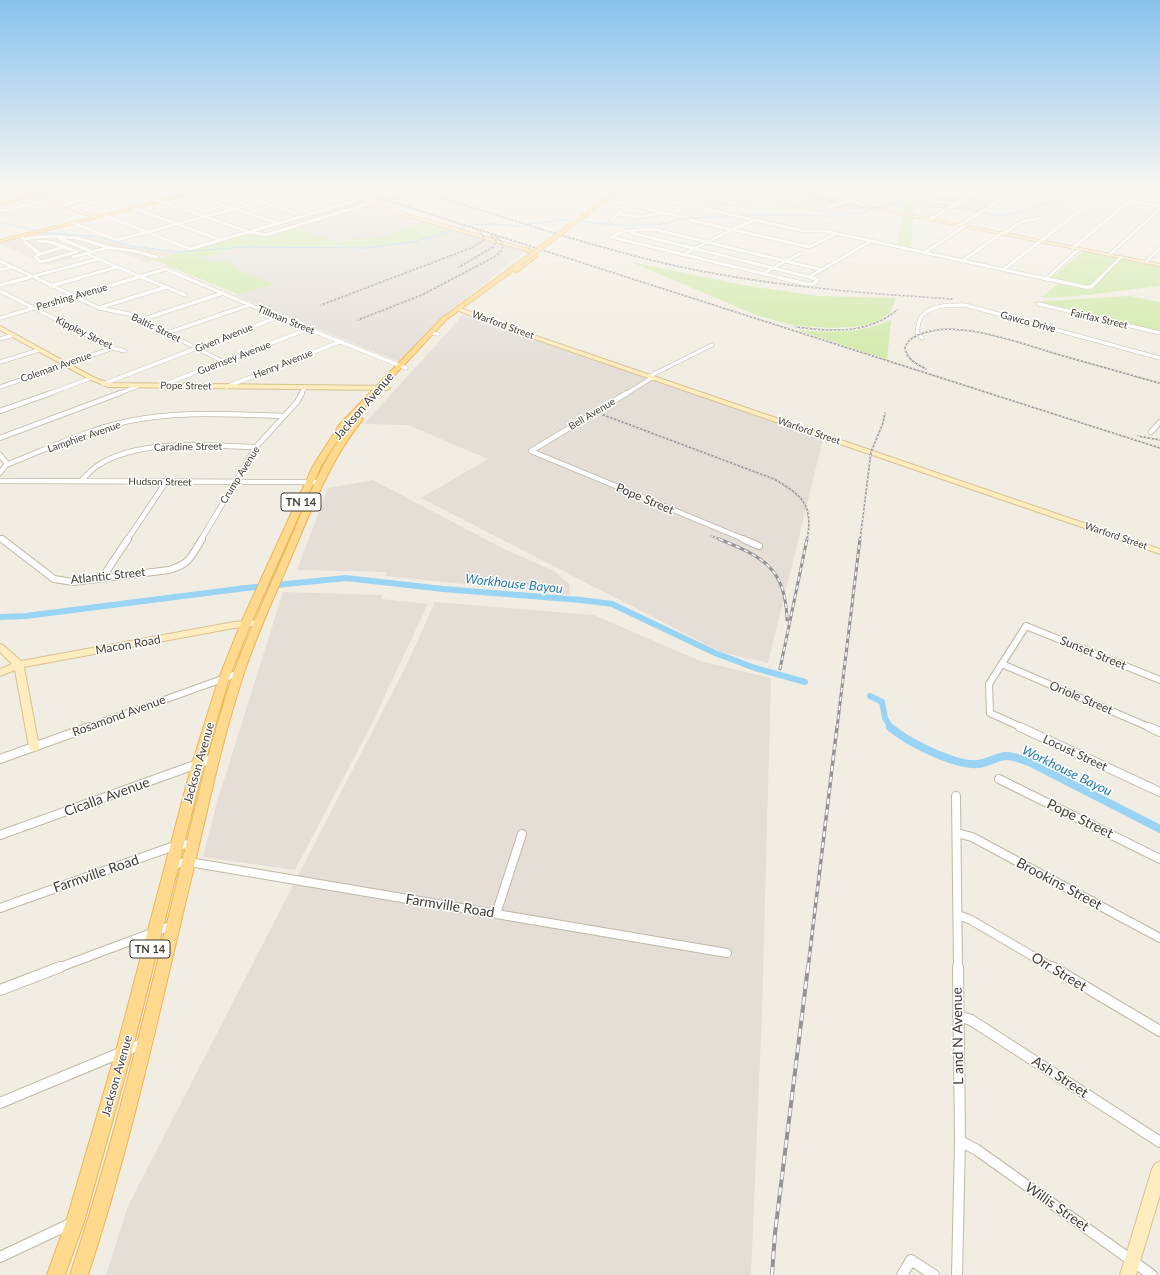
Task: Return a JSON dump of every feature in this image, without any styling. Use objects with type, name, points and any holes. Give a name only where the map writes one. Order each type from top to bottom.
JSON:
[{"type":"main road","name":"Jackson Avenue","points":[[79,1275],[101,1209],[145,1042],[214,758],[239,672],[259,594],[317,466],[348,427],[383,388],[459,309],[540,248]]},
{"type":"main road","points":[[1076,248],[1160,265]]},
{"type":"main road","points":[[483,291],[481,288],[483,285],[526,254],[527,252],[525,249]]},
{"type":"main road","points":[[477,296],[495,287],[535,256],[535,254],[525,249]]},
{"type":"main road","name":"Warford Street","points":[[459,309],[496,324],[652,376],[1160,552]]},
{"type":"main road","name":"Pope Street","points":[[0,328],[91,378],[103,384],[115,386],[383,388]]},
{"type":"main road","name":"Jackson Avenue","points":[[56,1275],[74,1222],[124,1051],[198,764],[224,678],[252,623],[272,592],[319,482],[348,427]]},
{"type":"main road","name":"Macon Road","points":[[0,672],[19,665],[252,623]]},
{"type":"main road","points":[[0,647],[19,665],[34,747]]},
{"type":"main road","points":[[1130,1268],[1160,1168]]},
{"type":"street","points":[[34,248],[40,254]]},
{"type":"street","points":[[59,248],[35,257],[41,262],[48,264],[75,257],[78,253]]},
{"type":"street","points":[[68,248],[78,253],[90,253],[108,248]]},
{"type":"street","points":[[81,248],[98,259],[184,295]]},
{"type":"street","points":[[114,248],[135,251],[156,257]]},
{"type":"street","points":[[656,248],[798,283],[814,284],[818,280],[697,248]]},
{"type":"street","points":[[682,255],[694,248]]},
{"type":"street","points":[[734,248],[822,270]]},
{"type":"street","points":[[809,277],[858,248]]},
{"type":"street","points":[[904,248],[1087,288],[1092,286],[1121,257]]},
{"type":"street","points":[[924,253],[931,248]]},
{"type":"street","points":[[962,261],[981,248]]},
{"type":"street","points":[[1003,270],[1030,248]]},
{"type":"street","points":[[1109,255],[1116,248]]},
{"type":"street","points":[[1146,262],[1160,248]]},
{"type":"street","points":[[1046,279],[1079,249]]},
{"type":"street","points":[[762,274],[801,253]]},
{"type":"street","points":[[0,285],[98,259]]},
{"type":"street","name":"Baltic Street","points":[[0,261],[99,308],[123,312],[141,320],[224,362]]},
{"type":"street","points":[[0,270],[12,267]]},
{"type":"street","points":[[50,286],[117,267]]},
{"type":"street","name":"Pershing Avenue","points":[[0,318],[166,269]]},
{"type":"street","name":"Tillman Street","points":[[166,269],[278,317],[403,367]]},
{"type":"street","points":[[99,308],[166,287]]},
{"type":"street","name":"Kippley Street","points":[[0,291],[113,348],[125,351]]},
{"type":"street","points":[[141,320],[223,293]]},
{"type":"street","name":"Fairfax Street","points":[[1039,304],[1160,333]]},
{"type":"street","points":[[167,333],[249,305]]},
{"type":"street","name":"Gawco Drive","points":[[922,338],[917,332],[919,320],[924,314],[941,307],[965,305],[1160,358]]},
{"type":"street","name":"Given Avenue","points":[[103,384],[278,317]]},
{"type":"street","name":"Guernsey Avenue","points":[[160,386],[308,329]]},
{"type":"street","points":[[0,339],[12,335]]},
{"type":"street","name":"Henry Avenue","points":[[226,387],[339,342]]},
{"type":"street","name":"Bell Avenue","points":[[531,451],[652,376],[712,345]]},
{"type":"street","name":"Coleman Avenue","points":[[0,387],[113,348]]},
{"type":"street","points":[[0,362],[39,350]]},
{"type":"street","points":[[0,411],[91,378]]},
{"type":"street","points":[[0,438],[138,386]]},
{"type":"street","name":"Crump Avenue","points":[[182,566],[191,558],[234,482],[256,447],[297,402],[305,388]]},
{"type":"street","name":"Lamphier Avenue","points":[[6,465],[109,426],[136,420],[184,415],[284,416]]},
{"type":"street","points":[[1151,432],[1160,422]]},
{"type":"street","name":"Caradine Street","points":[[80,481],[86,473],[96,466],[115,456],[140,449],[158,447],[256,447]]},
{"type":"street","name":"Pope Street","points":[[531,451],[759,546]]},
{"type":"street","points":[[0,455],[6,462],[6,465],[0,473]]},
{"type":"street","name":"Hudson Street","points":[[0,481],[319,482]]},
{"type":"street","points":[[102,578],[166,482]]},
{"type":"street","name":"Atlantic Street","points":[[0,538],[54,579],[72,582],[170,570],[182,566]]},
{"type":"street","name":"Sunset Street","points":[[1002,664],[1026,626],[1160,680]]},
{"type":"street","name":"Locust Street","points":[[1002,664],[988,684],[990,714],[1160,792]]},
{"type":"street","name":"Oriole Street","points":[[1002,664],[1160,732]]},
{"type":"street","name":"Rosamond Avenue","points":[[0,759],[239,672]]},
{"type":"street","name":"Cicalla Avenue","points":[[0,835],[214,758]]},
{"type":"street","name":"Pope Street","points":[[999,779],[1160,859]]},
{"type":"street","name":"L and N Avenue","points":[[956,796],[960,1141],[957,1275]]},
{"type":"street","name":"Brookins Street","points":[[957,833],[972,837],[1160,938]]},
{"type":"street","points":[[496,914],[522,834]]},
{"type":"street","name":"Farmville Road","points":[[0,908],[177,846],[193,844]]},
{"type":"street","name":"Farmville Road","points":[[173,864],[189,862],[727,953]]},
{"type":"street","name":"Orr Street","points":[[958,915],[971,920],[1160,1031]]},
{"type":"street","points":[[0,990],[173,925]]},
{"type":"street","name":"Ash Street","points":[[958,1016],[971,1020],[1160,1142]]},
{"type":"street","points":[[0,1103],[145,1042]]},
{"type":"street","name":"Willis Street","points":[[960,1141],[977,1150],[1130,1268],[1152,1275]]},
{"type":"street","points":[[0,1257],[101,1209]]},
{"type":"street","points":[[902,1275],[911,1260],[934,1275]]},
{"type":"shaded area","points":[[10,248],[109,248],[48,265]]},
{"type":"shaded area","points":[[112,248],[145,248],[179,253],[146,262]]},
{"type":"shaded area","points":[[194,248],[516,248],[525,251],[453,308],[400,362],[234,295],[238,294],[154,260]]},
{"type":"shaded area","points":[[463,315],[823,439],[768,663],[721,652],[421,498],[488,459],[408,425],[364,424]]},
{"type":"shaded area","points":[[373,480],[504,549],[554,571],[569,584],[570,595],[385,576],[387,572],[297,570],[328,488]]},
{"type":"shaded area","points":[[283,592],[383,595],[381,599],[428,604],[370,727],[295,870],[203,857],[218,799]]},
{"type":"shaded area","points":[[435,602],[594,615],[700,661],[771,678],[762,1012],[751,1275],[106,1275],[128,1206],[407,664]]},
{"type":"green space","points":[[194,248],[233,248],[199,259],[231,263],[239,271],[273,284],[238,294],[154,260]]},
{"type":"green space","points":[[1083,251],[1160,267],[1160,286],[1087,295],[1041,298],[1060,282],[1050,279]]},
{"type":"green space","points":[[631,262],[742,285],[818,296],[896,298],[890,313],[878,321],[862,326],[831,328],[791,325],[756,315]]},
{"type":"green space","points":[[1129,296],[1160,302],[1160,332],[1031,302]]},
{"type":"green space","points":[[891,320],[887,359],[797,330],[834,332],[856,330],[879,325]]},
{"type":"waterway","points":[[151,248],[179,252],[224,248]]},
{"type":"waterway","name":"Workhouse Bayou","points":[[0,617],[26,616],[246,588],[346,578],[443,589],[581,600],[612,604],[715,653],[755,668],[805,682]]},
{"type":"waterway","name":"Workhouse Bayou","points":[[870,696],[882,702],[885,718],[891,728]]},
{"type":"waterway","name":"Workhouse Bayou","points":[[891,728],[919,746],[945,757],[968,764],[978,764],[1008,756],[1029,762],[1160,829]]},
{"type":"railway","points":[[321,305],[470,248]]},
{"type":"railway","points":[[459,267],[490,248]]},
{"type":"railway","points":[[358,320],[422,295],[496,256],[502,248]]},
{"type":"railway","points":[[538,248],[1160,448]]},
{"type":"railway","points":[[605,248],[667,264],[773,283],[880,294],[952,299]]},
{"type":"railway","points":[[796,327],[823,330],[862,327],[886,318],[897,310]]},
{"type":"railway","points":[[926,369],[909,358],[905,347],[907,343],[918,335],[935,330],[953,329],[973,331],[1013,340],[1159,383]]},
{"type":"railway","points":[[860,540],[871,452],[883,423],[885,413]]},
{"type":"railway","points":[[601,414],[774,479],[784,485],[799,496],[807,510],[809,518],[807,540]]},
{"type":"railway","points":[[1138,436],[1160,440]]},
{"type":"railway","points":[[711,536],[722,540]]},
{"type":"railway","points":[[719,539],[760,559],[777,576],[786,602],[787,620]]},
{"type":"railway","points":[[780,669],[807,539]]},
{"type":"railway","points":[[837,728],[860,539]]},
{"type":"railway","points":[[808,968],[837,727]]},
{"type":"railway","points":[[772,1275],[775,1233],[808,967]]}]
